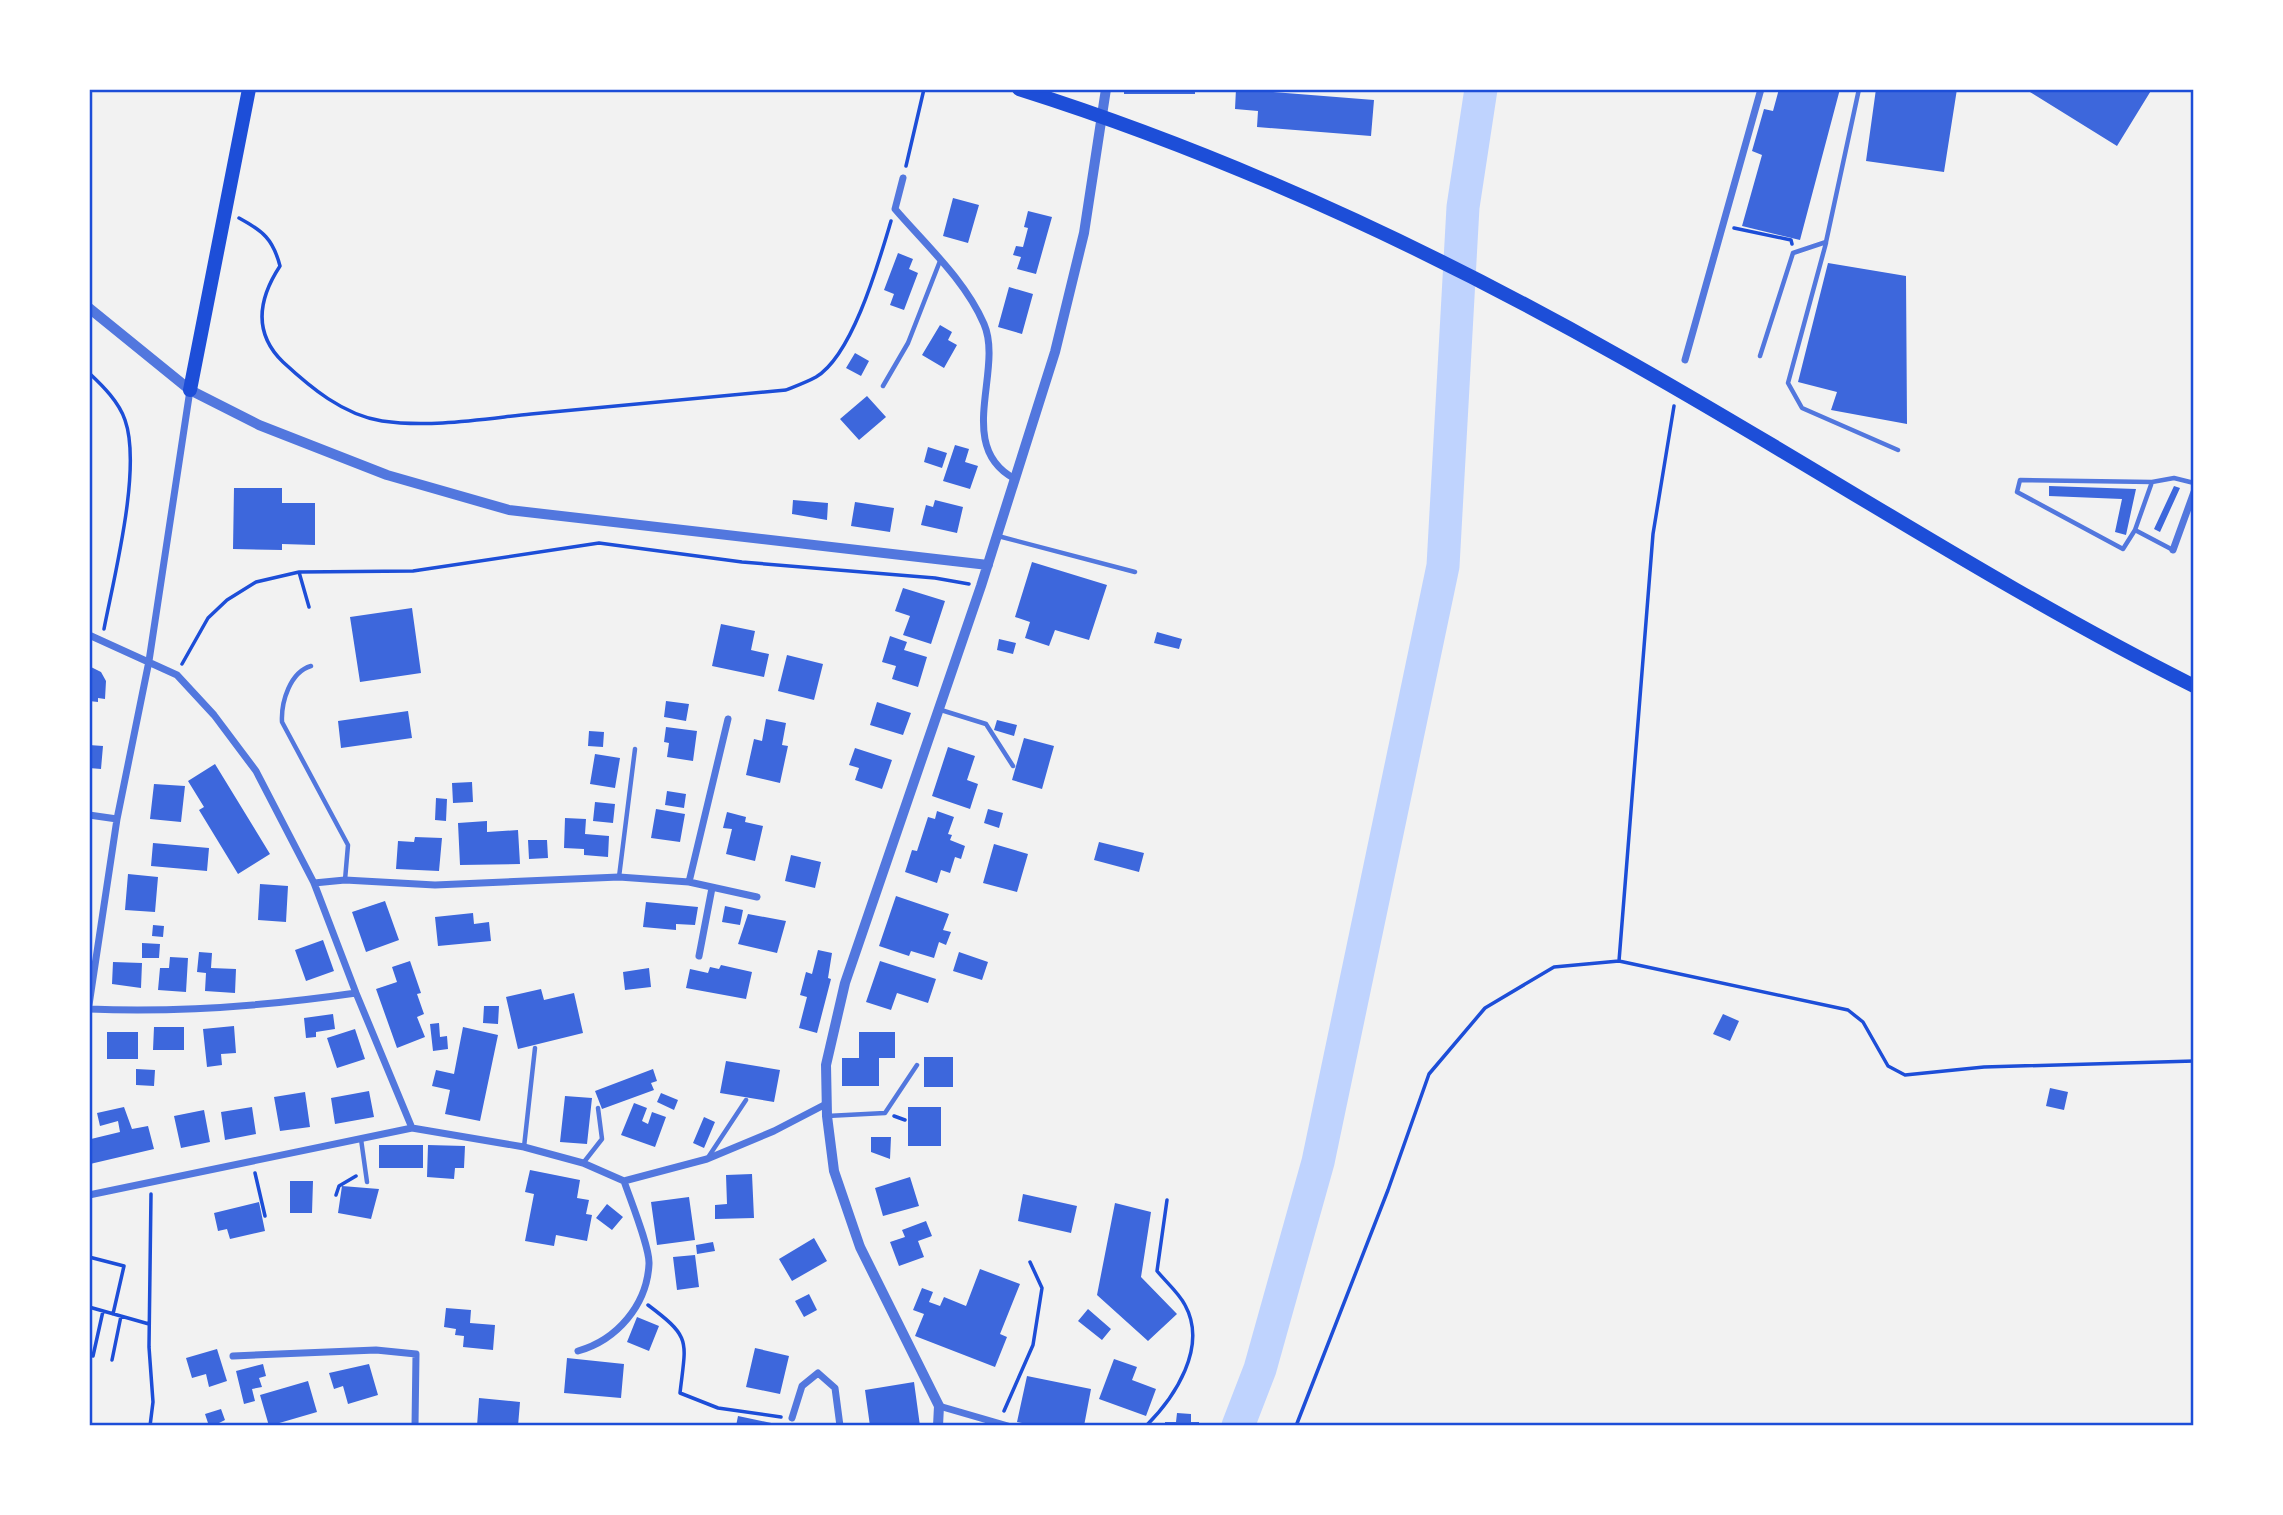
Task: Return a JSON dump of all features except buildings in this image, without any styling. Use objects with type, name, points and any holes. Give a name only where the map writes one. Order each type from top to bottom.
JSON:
[{"type":"main road","points":[[190,390],[249,89]]},
{"type":"main road","points":[[1019,89],[1199,151],[1378,231],[1595,343],[2032,601],[2194,686]]},
{"type":"street","points":[[937,1426],[939,1406],[860,1247],[834,1171],[826,1104],[826,1065],[845,983],[998,536],[1055,352],[1084,233],[1106,89]]},
{"type":"street","points":[[1685,360],[1761,89]]},
{"type":"street","points":[[903,178],[895,209],[967,293],[985,327],[988,347],[983,416],[987,446],[1002,472],[1015,479]]},
{"type":"street","points":[[89,309],[190,390],[259,425],[387,475],[509,510],[988,565]]},
{"type":"street","points":[[190,390],[149,661],[117,819],[89,1007],[155,1012],[259,1007],[356,993]]},
{"type":"street","points":[[2173,550],[2194,492]]},
{"type":"street","points":[[89,635],[102,638],[177,675],[214,715],[256,771],[314,883],[412,1128]]},
{"type":"street","points":[[689,882],[728,719]]},
{"type":"street","points":[[89,815],[117,819]]},
{"type":"street","points":[[314,883],[345,880],[435,885],[619,877],[689,882],[757,897]]},
{"type":"street","points":[[699,956],[712,888]]},
{"type":"street","points":[[89,1195],[412,1128],[524,1147],[583,1163],[624,1181],[707,1159],[774,1131],[826,1104]]},
{"type":"street","points":[[579,1351],[606,1339],[640,1300],[650,1262],[624,1181]]},
{"type":"street","points":[[233,1356],[376,1350],[416,1354],[415,1426]]},
{"type":"street","points":[[792,1418],[802,1387],[818,1373],[835,1388],[840,1426]]},
{"type":"street","points":[[939,1406],[1008,1426]]},
{"type":"lane","points":[[1859,89],[1826,242],[1788,383],[1802,408],[1898,450]]},
{"type":"lane","points":[[1760,356],[1793,253],[1826,242]]},
{"type":"lane","points":[[883,386],[908,343],[940,261]]},
{"type":"lane","points":[[2152,482],[2135,530],[2123,549],[2017,492],[2020,480],[2152,482],[2174,478],[2194,483]]},
{"type":"lane","points":[[2135,530],[2173,550]]},
{"type":"lane","points":[[998,536],[1135,572]]},
{"type":"lane","points":[[312,666],[304,668],[291,684],[281,708],[282,722],[348,845],[345,880]]},
{"type":"lane","points":[[940,709],[986,724],[1013,766]]},
{"type":"lane","points":[[619,877],[635,749]]},
{"type":"lane","points":[[524,1147],[535,1048]]},
{"type":"lane","points":[[827,1116],[885,1113],[917,1065]]},
{"type":"lane","points":[[707,1159],[746,1100]]},
{"type":"lane","points":[[583,1163],[602,1139],[598,1108]]},
{"type":"lane","points":[[361,1138],[367,1182]]},
{"type":"path","points":[[903,178],[924,89]]},
{"type":"path","points":[[225,211],[264,231],[274,246],[280,266],[264,291],[262,329],[274,353],[312,390],[344,407],[380,421],[440,423],[786,390],[818,376],[841,352],[872,281],[895,209]]},
{"type":"path","points":[[1722,224],[1791,240]]},
{"type":"path","points":[[89,373],[118,404],[125,420],[129,444],[121,535],[102,638]]},
{"type":"path","points":[[1619,961],[1653,534],[1677,395]]},
{"type":"path","points":[[177,675],[208,618],[227,600],[256,582],[299,572],[413,572],[599,543],[742,562],[934,578],[981,586]]},
{"type":"path","points":[[299,572],[309,607]]},
{"type":"path","points":[[1296,1426],[1388,1190],[1429,1074],[1485,1008],[1554,967],[1619,961],[1849,1010],[1863,1022],[1888,1066],[1905,1075],[1984,1066],[2194,1061]]},
{"type":"path","points":[[252,1161],[265,1216]]},
{"type":"path","points":[[336,1195],[339,1186],[365,1171]]},
{"type":"path","points":[[149,1426],[153,1402],[149,1324],[151,1193]]},
{"type":"path","points":[[1146,1426],[1164,1408],[1177,1388],[1191,1348],[1191,1320],[1185,1303],[1157,1271],[1167,1200]]},
{"type":"path","points":[[89,1257],[124,1266],[113,1314]]},
{"type":"path","points":[[999,1423],[1033,1345],[1042,1288],[1030,1262]]},
{"type":"path","points":[[640,1300],[678,1328],[685,1344],[680,1392],[718,1408],[792,1418]]},
{"type":"path","points":[[89,1307],[149,1324]]},
{"type":"path","points":[[93,1356],[103,1311]]},
{"type":"path","points":[[112,1360],[121,1316]]},
{"type":"waterway","points":[[1238,1426],[1260,1369],[1318,1162],[1443,566],[1463,207],[1481,89]]}]
